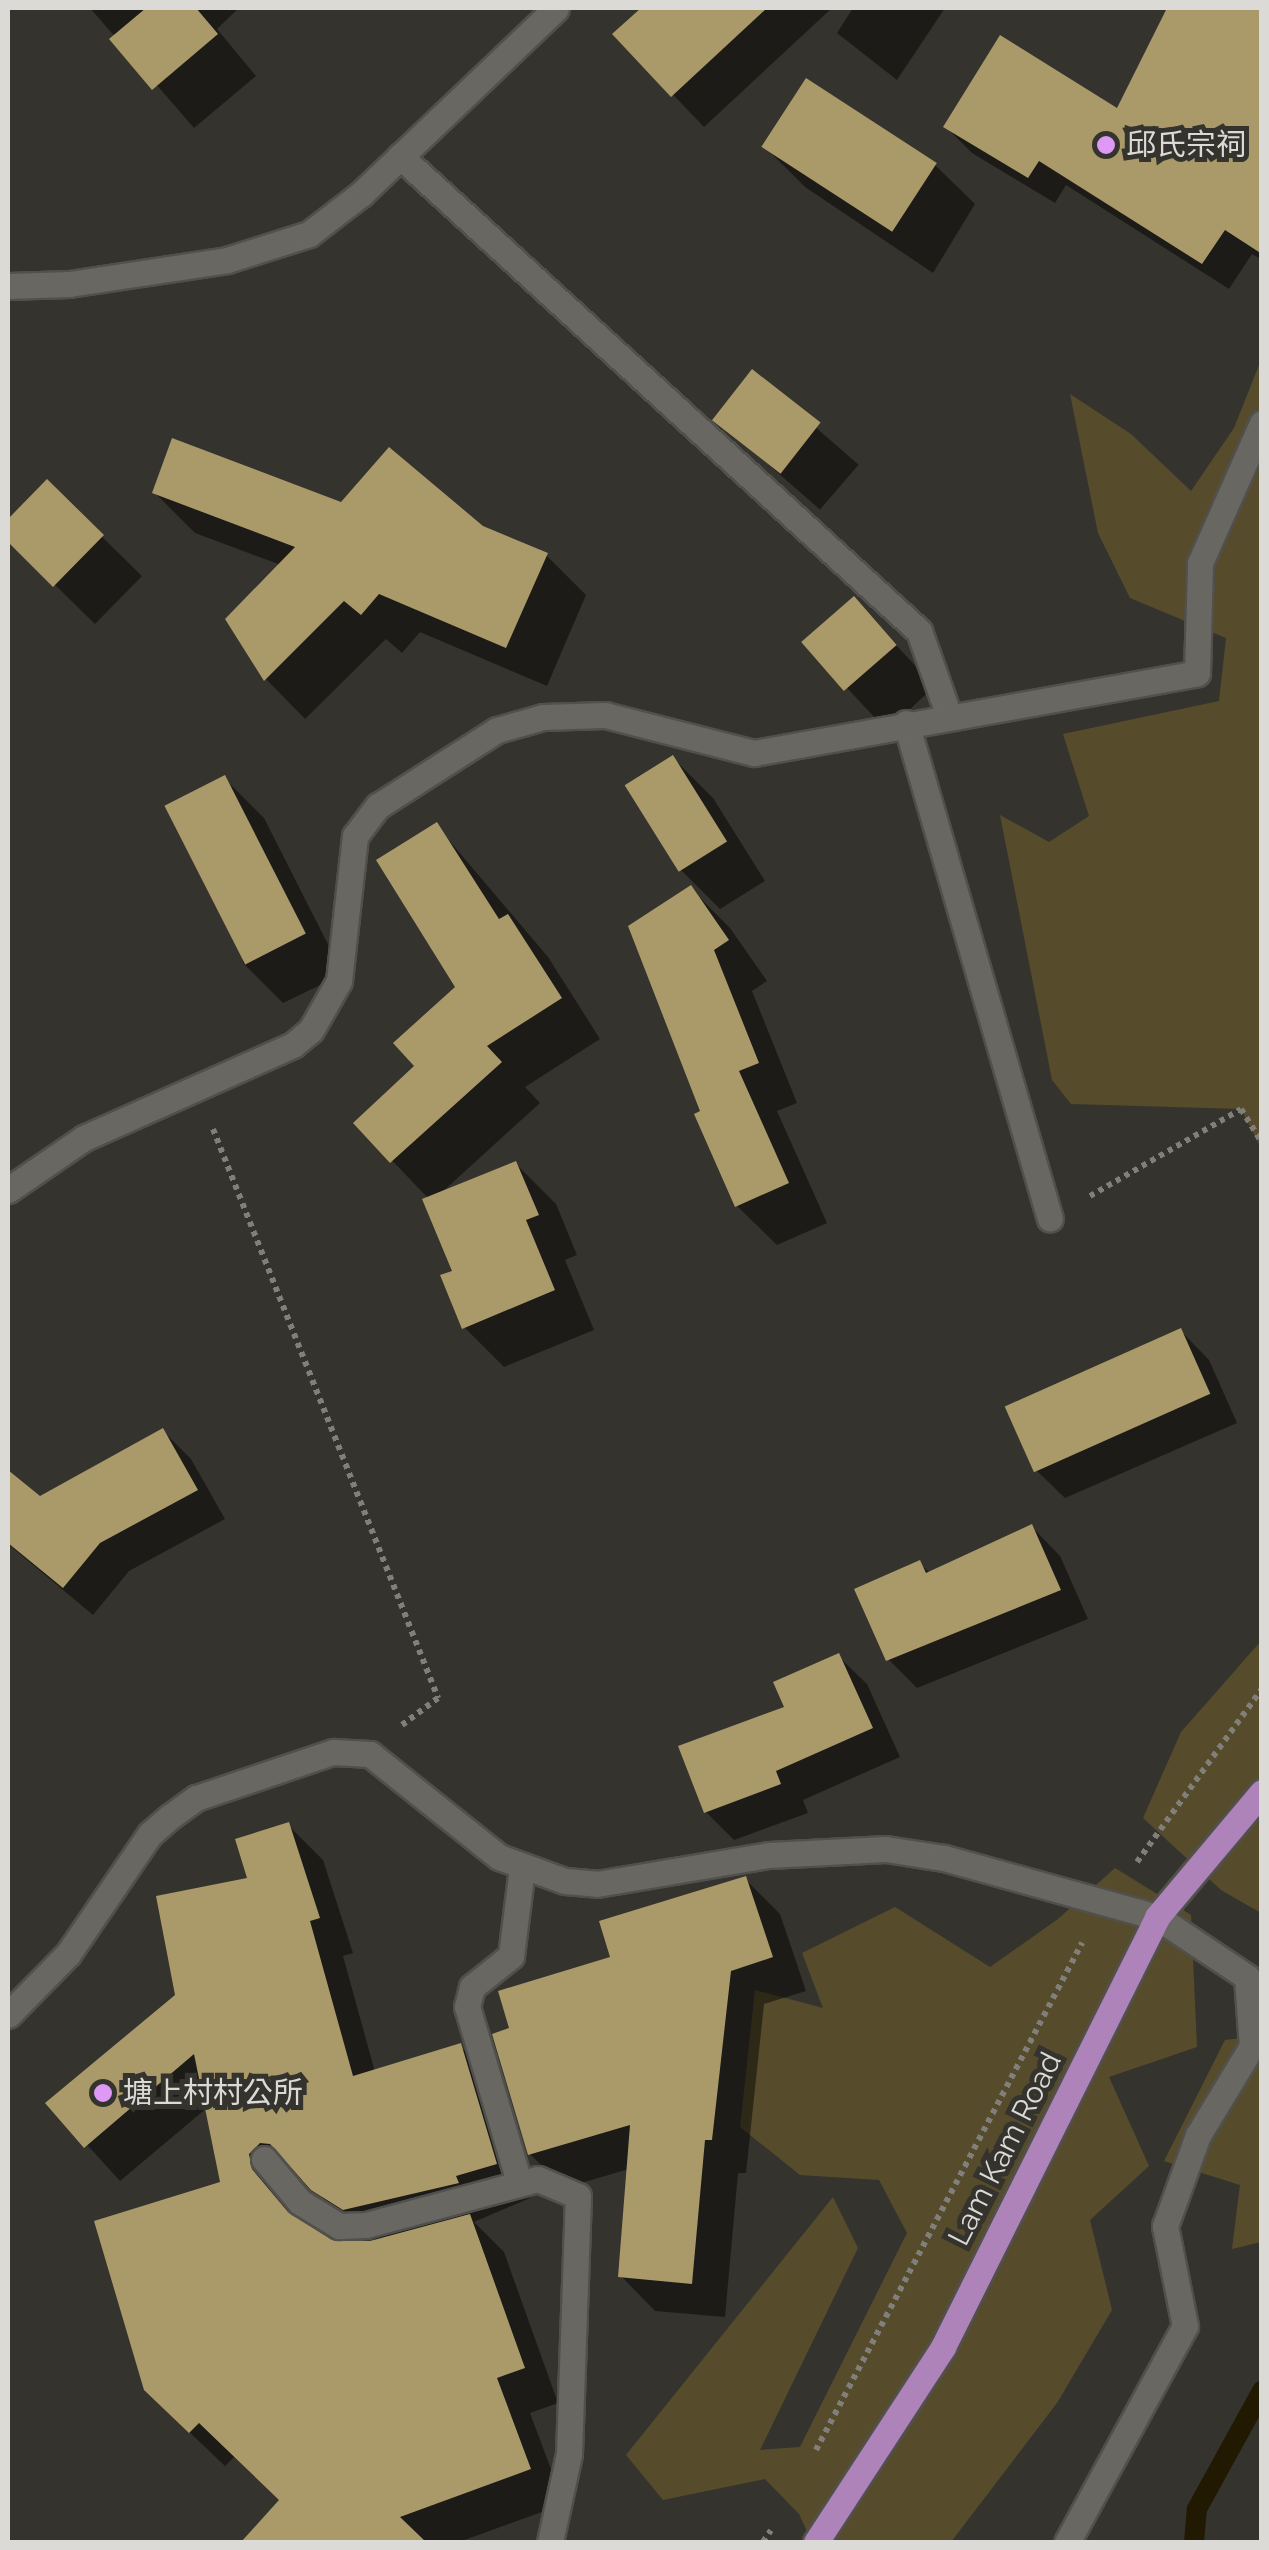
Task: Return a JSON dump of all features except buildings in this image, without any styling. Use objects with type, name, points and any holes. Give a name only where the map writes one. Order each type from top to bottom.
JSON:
[{"type":"main road","name":"Lam Kam Road","points":[[816,2542],[942,2347],[1158,1916],[1262,1792]]},
{"type":"lane","points":[[8,286],[69,284],[271,250],[309,234],[400,156],[556,8]]},
{"type":"lane","points":[[400,156],[919,631],[949,716]]},
{"type":"lane","points":[[8,1190],[84,1138],[293,1046],[311,1030],[340,981],[355,836],[378,806],[497,730],[543,717],[605,716],[754,752],[1197,673],[1200,563],[1262,423]]},
{"type":"lane","points":[[906,723],[1050,1219]]},
{"type":"lane","points":[[8,2015],[68,1954],[150,1834],[171,1816],[196,1798],[332,1752],[370,1754],[522,1868],[597,1884],[769,1855],[886,1849],[1158,1916],[1247,1977],[1252,2046],[1198,2135],[1166,2226],[1185,2326],[1067,2542]]},
{"type":"lane","points":[[520,2182],[467,2007],[472,1987],[511,1956],[522,1868]]},
{"type":"lane","points":[[264,2159],[300,2202],[339,2226],[366,2225],[538,2178],[566,2187],[578,2196],[582,2212],[569,2454],[550,2542]]},
{"type":"path","points":[[198,1090],[438,1698],[370,1754]]},
{"type":"path","points":[[1050,1219],[1241,1108],[1262,1144]]},
{"type":"path","points":[[808,2464],[1091,1926],[1262,1689]]},
{"type":"path","points":[[762,2542],[780,2516]]},
{"type":"shaded area","points":[[1261,360],[1261,1148],[1241,1109],[1071,1104],[1052,1080],[1000,815],[1049,842],[1089,816],[1063,734],[1219,701],[1226,638],[1130,598],[1098,533],[1070,394],[1131,434],[1191,491],[1234,428]]},
{"type":"shaded area","points":[[1261,1641],[1261,1913],[1221,1890],[1143,1818],[1181,1732]]},
{"type":"shaded area","points":[[1115,1868],[1191,1915],[1197,2047],[1109,2077],[1149,2166],[1090,2220],[1112,2310],[1057,2403],[951,2542],[812,2542],[799,2514],[765,2479],[663,2500],[626,2455],[833,2197],[858,2248],[760,2450],[800,2447],[907,2233],[879,2180],[800,2175],[740,2127],[755,1990],[823,2008],[802,1953],[895,1907],[990,1967],[1058,1919]]},
{"type":"shaded area","points":[[1261,2036],[1261,2242],[1232,2249],[1240,2185],[1164,2161],[1225,2040]]},
{"type":"waterway","points":[[1194,2542],[1197,2509],[1262,2391]]},
{"type":"place","name":"邱氏宗祠","points":[[1106,145]]},
{"type":"place","name":"塘上村村公所","points":[[103,2093]]}]
